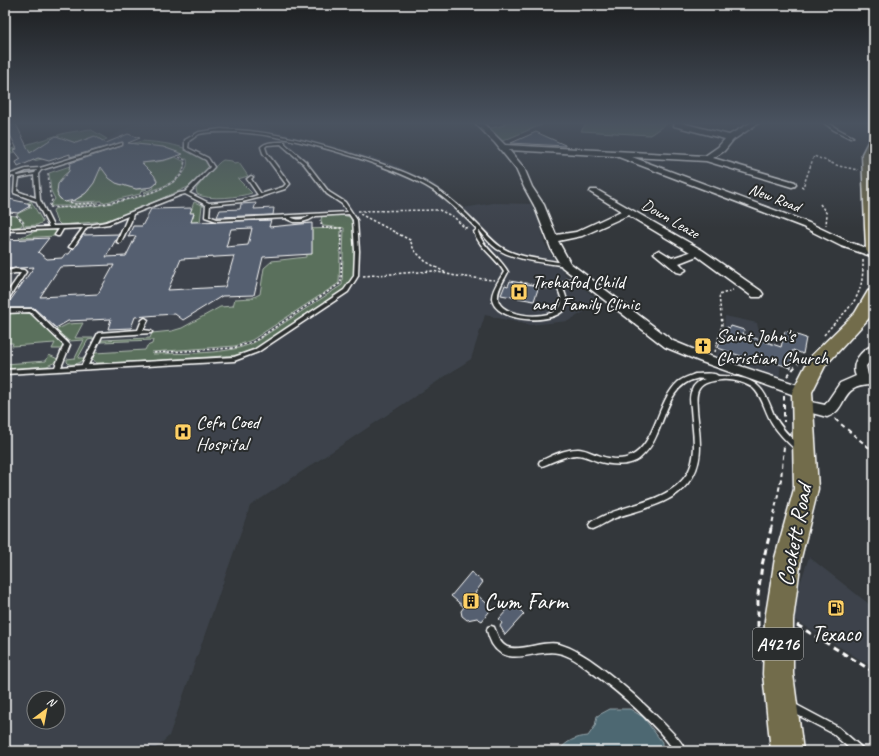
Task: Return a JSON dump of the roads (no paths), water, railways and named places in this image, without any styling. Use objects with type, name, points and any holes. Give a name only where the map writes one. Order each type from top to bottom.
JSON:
[{"type":"main road","points":[[868,157],[874,250]]},
{"type":"main road","name":"Cockett Road","points":[[787,751],[780,702],[778,674],[779,614],[788,558],[806,489],[802,398],[817,362],[861,317],[874,294]]},
{"type":"street","points":[[511,157],[520,168],[528,187],[539,205],[557,251],[566,265],[669,344],[802,398],[827,411],[832,408],[843,389],[851,382],[869,380]]},
{"type":"street","name":"New Road","points":[[625,157],[806,225],[845,244],[874,254]]},
{"type":"street","points":[[670,157],[708,159],[737,169],[792,184]]},
{"type":"street","name":"Down Leaze","points":[[594,192],[698,252],[757,294]]},
{"type":"street","points":[[553,239],[579,234],[628,212]]},
{"type":"street","name":"Down Leaze","points":[[672,262],[698,252]]},
{"type":"street","name":"Down Leaze","points":[[659,253],[681,270]]},
{"type":"street","points":[[869,380],[859,367],[861,360],[874,350]]},
{"type":"lane","points":[[15,176],[26,170],[40,169],[78,157]]},
{"type":"lane","points":[[5,230],[86,226],[107,222],[131,214],[172,196],[186,193],[212,167],[207,159],[204,157]]},
{"type":"lane","points":[[186,193],[208,204],[236,202],[261,196],[284,188],[288,184],[269,157]]},
{"type":"lane","points":[[5,372],[85,366],[234,359],[256,351],[346,291],[356,276],[357,229],[355,220],[344,203],[328,193],[305,163],[298,157]]},
{"type":"lane","points":[[361,157],[421,181],[453,203],[500,249],[523,256],[566,265]]},
{"type":"lane","points":[[40,169],[36,174],[38,200],[52,228]]},
{"type":"lane","points":[[5,177],[36,174]]},
{"type":"lane","points":[[15,176],[15,192],[38,200]]},
{"type":"lane","points":[[251,177],[249,179],[261,196]]},
{"type":"lane","points":[[208,204],[207,217],[211,219],[288,217],[296,222],[305,221],[317,215],[350,213]]},
{"type":"lane","points":[[119,242],[131,214]]},
{"type":"lane","points":[[71,247],[86,226]]},
{"type":"lane","points":[[57,236],[62,227]]},
{"type":"lane","points":[[480,229],[476,232],[476,235],[485,248],[504,267],[506,272],[495,298],[496,304],[506,312],[527,317],[544,316],[557,313],[562,308],[564,303],[560,287],[569,281],[582,278]]},
{"type":"lane","points":[[5,300],[24,272],[16,271],[6,273]]},
{"type":"lane","points":[[5,311],[31,310],[68,345],[57,368]]},
{"type":"lane","points":[[140,332],[145,320]]},
{"type":"lane","points":[[85,366],[100,334],[149,332]]},
{"type":"lane","points":[[542,463],[570,453],[579,452],[603,460],[624,461],[636,458],[644,451],[672,392],[687,380],[700,376],[722,377],[746,382],[754,386],[763,397],[773,420],[787,439],[804,453]]},
{"type":"lane","points":[[593,525],[609,517],[659,500],[675,491],[687,480],[696,460],[697,430],[694,392],[698,385],[704,381],[722,377]]},
{"type":"lane","points":[[491,630],[494,641],[500,648],[509,652],[520,653],[531,650],[558,648],[573,654],[633,701],[658,724],[681,751]]},
{"type":"lane","points":[[780,702],[835,730],[859,751]]},
{"type":"water","points":[[610,709],[630,709],[643,717],[662,742],[662,751],[559,751],[572,740],[579,737],[588,736],[595,726],[597,716]]},
{"type":"place","name":"Trehafod Child and Family Clinic","points":[[519,292]]},
{"type":"place","name":"Saint John's Christian Church","points":[[703,346]]},
{"type":"place","name":"Cefn Coed Hospital","points":[[183,432]]},
{"type":"place","name":"Cwm Farm","points":[[471,601]]},
{"type":"place","name":"Texaco","points":[[836,608]]}]
